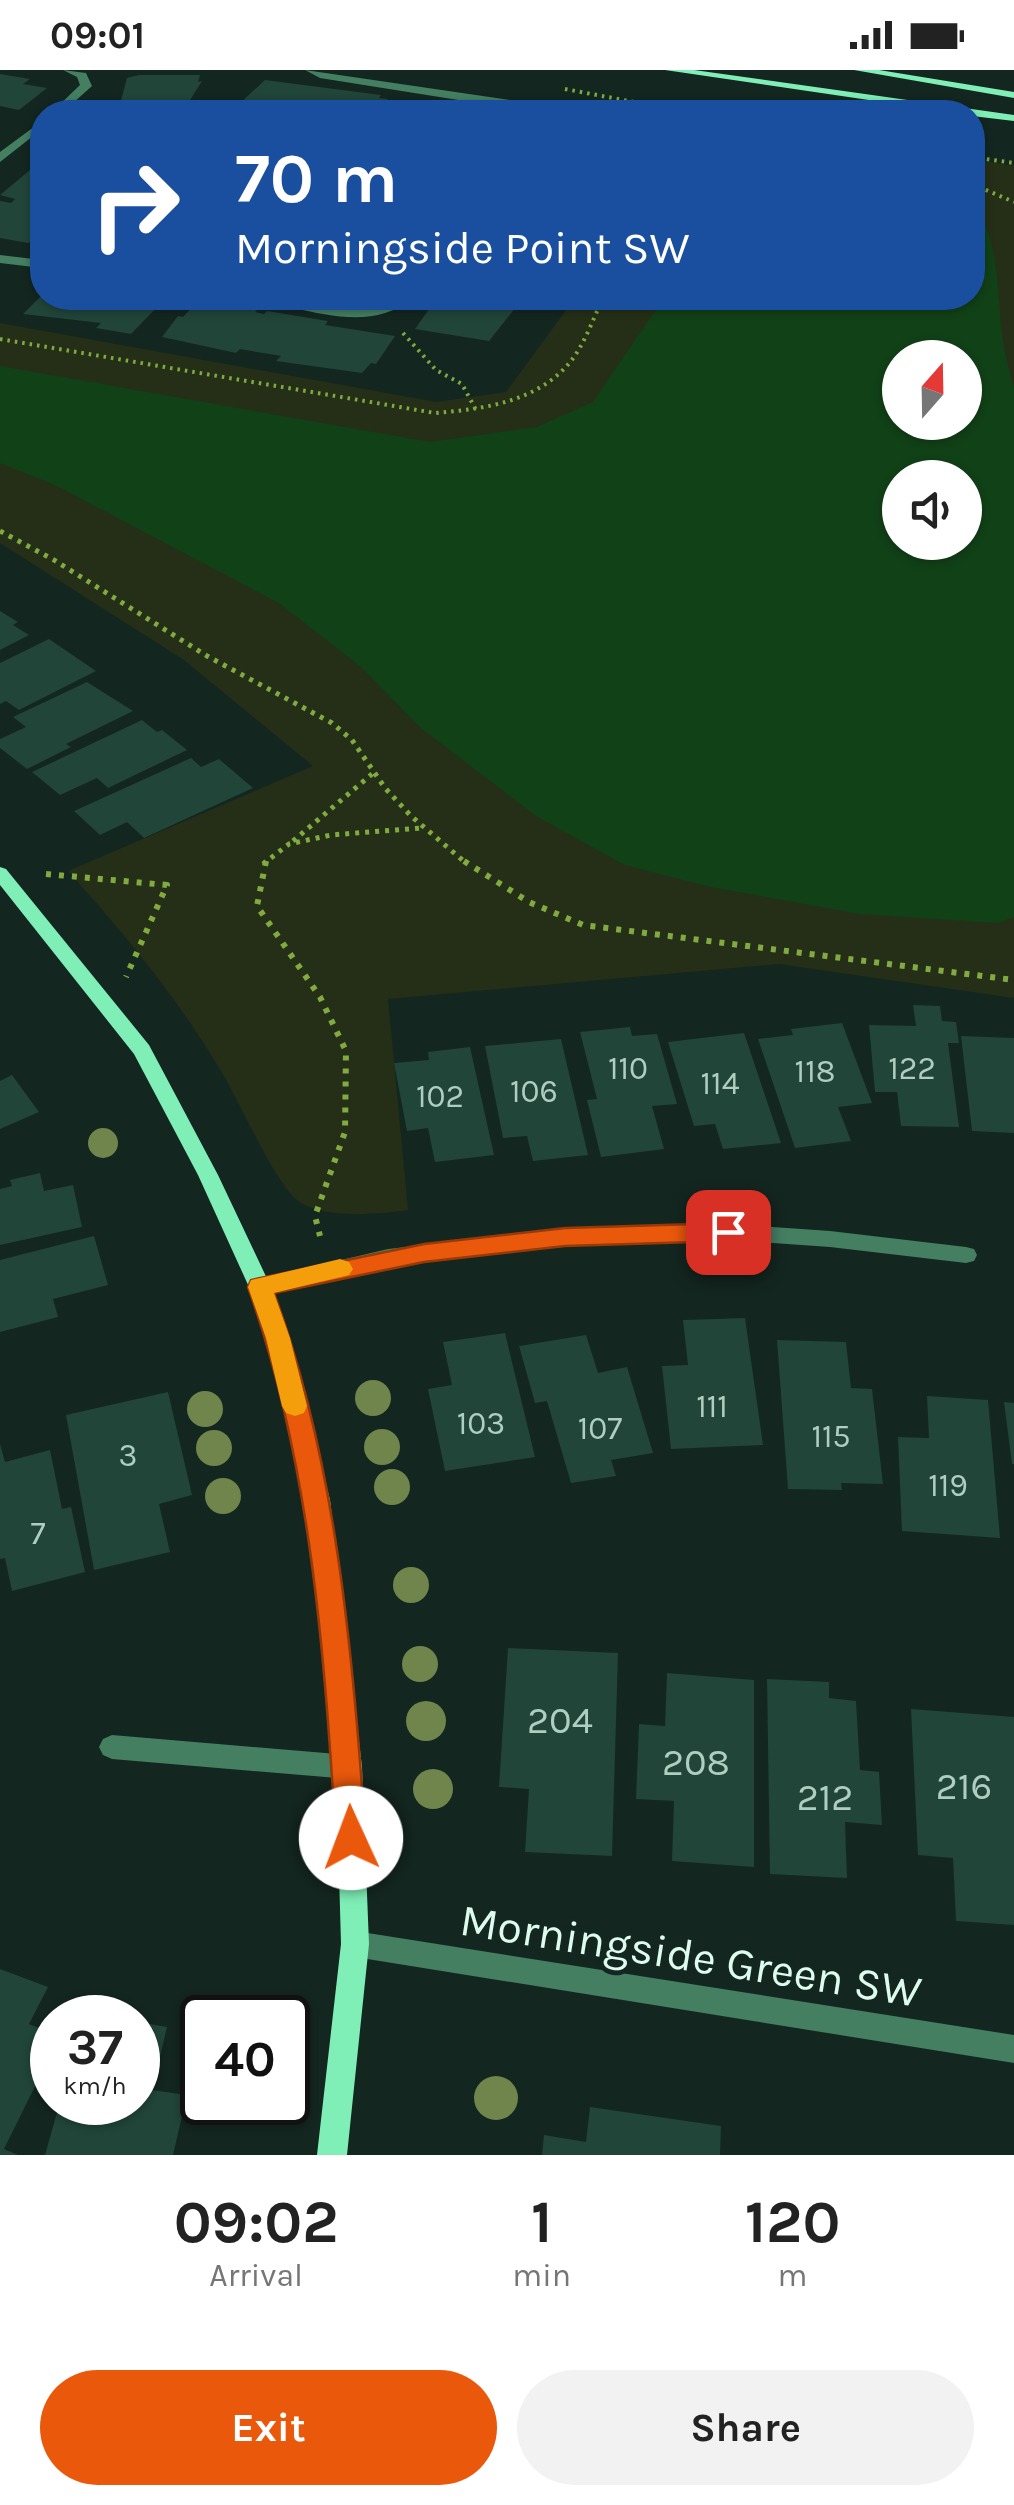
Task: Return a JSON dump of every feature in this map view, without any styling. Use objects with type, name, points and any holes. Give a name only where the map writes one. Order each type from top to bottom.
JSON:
[{"type":"street","points":[[68,70],[82,76],[86,86],[70,100]]},
{"type":"street","points":[[310,70],[320,75],[489,100]]},
{"type":"street","points":[[670,70],[885,100]]},
{"type":"street","points":[[859,70],[1014,95]]},
{"type":"street","points":[[985,114],[1014,118]]},
{"type":"street","points":[[0,158],[30,134]]},
{"type":"street","points":[[0,260],[30,263]]},
{"type":"street","points":[[352,310],[380,310]]},
{"type":"street","points":[[0,872],[142,1050],[208,1175],[260,1287],[278,1338],[318,1500],[348,1767],[355,1944],[332,2155]]},
{"type":"street","points":[[260,1287],[388,1258],[565,1237],[728,1232],[966,1255]]},
{"type":"street","points":[[112,1747],[348,1767]]},
{"type":"street","name":"Morningside Green SW","points":[[355,1944],[1014,2049]]},
{"type":"path","points":[[556,88],[621,100]]},
{"type":"path","points":[[985,159],[1014,163]]},
{"type":"path","points":[[985,190],[1014,202]]},
{"type":"path","points":[[0,338],[436,413],[476,410],[514,401],[540,387],[571,361],[597,310]]},
{"type":"path","points":[[422,356],[436,370],[462,384],[476,410]]},
{"type":"path","points":[[0,530],[60,560],[206,656],[347,735],[372,774],[421,828],[492,882],[544,911],[583,926],[1014,980]]},
{"type":"path","points":[[329,1271],[315,1216],[344,1132],[346,1051],[320,996],[257,906],[263,864],[372,774]]},
{"type":"path","points":[[289,844],[331,834],[421,828]]},
{"type":"path","points":[[37,873],[167,885],[111,1010]]},
{"type":"shaded area","points":[[985,161],[1014,166],[1014,998],[779,964],[388,999],[408,1210],[334,1213],[306,1206],[296,1199],[276,1173],[226,1080],[184,1014],[68,871],[313,766],[184,660],[0,543],[0,323],[436,402],[506,392],[566,310],[985,310]]},
{"type":"shaded area","points":[[985,224],[993,251],[1004,347],[1014,388],[1014,917],[998,923],[860,914],[711,887],[625,865],[536,816],[421,728],[361,667],[279,603],[57,486],[0,463],[0,366],[430,442],[537,427],[593,402],[656,310],[985,310]]},
{"type":"building","points":[[0,74],[30,79],[23,84],[47,88],[19,110],[0,106]]},
{"type":"building","points":[[200,75],[198,82],[202,81],[190,100],[121,100],[127,78]]},
{"type":"building","points":[[265,80],[388,99],[387,100],[243,100]]},
{"type":"building","points":[[30,170],[30,242],[0,238],[0,201],[11,203],[15,199],[0,195]]},
{"type":"building","points":[[30,307],[154,310],[131,334],[96,328],[101,323],[23,314]]},
{"type":"building","points":[[190,310],[257,310],[395,336],[376,364],[371,363],[362,373],[276,361],[281,356],[240,349],[236,353],[162,337],[178,316],[183,317]]},
{"type":"building","points":[[428,310],[514,310],[489,341],[415,329]]},
{"type":"building","points":[[0,611],[18,622],[13,625],[29,635],[0,650]]},
{"type":"building","points":[[49,639],[96,671],[19,710],[6,701],[0,704],[0,663]]},
{"type":"building","points":[[87,682],[133,711],[66,744],[71,747],[27,769],[0,748],[0,739],[26,727],[13,717]]},
{"type":"building","points":[[142,720],[187,750],[108,788],[97,778],[60,795],[32,772]]},
{"type":"building","points":[[191,758],[201,767],[219,759],[253,788],[144,838],[127,822],[100,835],[74,811]]},
{"type":"building","points":[[913,1005],[940,1006],[942,1021],[956,1022],[959,1043],[948,1043],[959,1127],[901,1126],[897,1092],[875,1092],[869,1025],[916,1026]]},
{"type":"building","points":[[842,1023],[872,1103],[838,1107],[851,1141],[795,1148],[758,1039],[793,1035],[791,1029]]},
{"type":"building","points":[[630,1027],[632,1036],[657,1034],[677,1104],[652,1106],[664,1149],[601,1157],[587,1100],[597,1099],[580,1032]]},
{"type":"building","points":[[744,1033],[781,1143],[723,1149],[715,1124],[694,1126],[668,1042]]},
{"type":"building","points":[[961,1036],[1014,1038],[1014,1133],[972,1131]]},
{"type":"building","points":[[561,1039],[588,1155],[533,1161],[527,1136],[503,1138],[485,1046]]},
{"type":"building","points":[[470,1047],[494,1155],[435,1162],[428,1128],[407,1131],[394,1063],[429,1060],[428,1052]]},
{"type":"building","points":[[12,1075],[39,1112],[0,1129],[0,1081]]},
{"type":"building","points":[[40,1173],[44,1191],[73,1185],[82,1227],[0,1245],[0,1189],[12,1186],[10,1180]]},
{"type":"building","points":[[94,1236],[108,1285],[53,1299],[58,1317],[0,1332],[0,1260]]},
{"type":"building","points":[[745,1318],[763,1445],[671,1449],[662,1366],[688,1365],[683,1320]]},
{"type":"building","points":[[505,1333],[535,1457],[445,1471],[428,1389],[452,1385],[443,1342]]},
{"type":"building","points":[[586,1335],[598,1373],[627,1367],[653,1453],[611,1460],[616,1476],[571,1483],[547,1401],[535,1403],[519,1346]]},
{"type":"building","points":[[777,1340],[846,1342],[851,1388],[872,1389],[883,1484],[841,1483],[842,1490],[788,1489]]},
{"type":"building","points":[[168,1392],[192,1495],[159,1504],[170,1552],[94,1570],[66,1415]]},
{"type":"building","points":[[927,1396],[988,1400],[1000,1538],[902,1531],[898,1437],[929,1438]]},
{"type":"building","points":[[1004,1402],[1014,1403],[1014,1464],[1012,1464]]},
{"type":"building","points":[[0,1444],[5,1462],[50,1450],[62,1509],[71,1507],[85,1572],[12,1591],[5,1558],[0,1559]]},
{"type":"building","points":[[508,1648],[618,1653],[612,1856],[525,1852],[529,1789],[499,1787]]},
{"type":"building","points":[[667,1673],[754,1680],[754,1867],[672,1861],[674,1801],[636,1799],[639,1724],[665,1726]]},
{"type":"building","points":[[767,1679],[829,1682],[829,1698],[856,1701],[860,1770],[879,1772],[882,1825],[845,1822],[847,1878],[770,1874]]},
{"type":"building","points":[[911,1709],[1014,1717],[1014,1925],[956,1921],[953,1858],[918,1855]]},
{"type":"building","points":[[0,1969],[48,1987],[44,1995],[30,1995],[30,2096],[4,2149],[18,2155],[0,2155]]},
{"type":"building","points":[[160,2026],[167,2027],[160,2056]]},
{"type":"building","points":[[160,2091],[180,2094],[180,2125],[173,2155],[45,2155],[53,2125],[160,2125]]},
{"type":"building","points":[[590,2107],[721,2126],[720,2155],[542,2155],[544,2135],[586,2142]]},
{"type":"slow traffic","points":[[295,1406],[260,1287],[340,1269]]},
{"type":"route","points":[[351,1838],[340,1682],[318,1500],[278,1338],[260,1287],[424,1253],[565,1237],[728,1232]]}]
